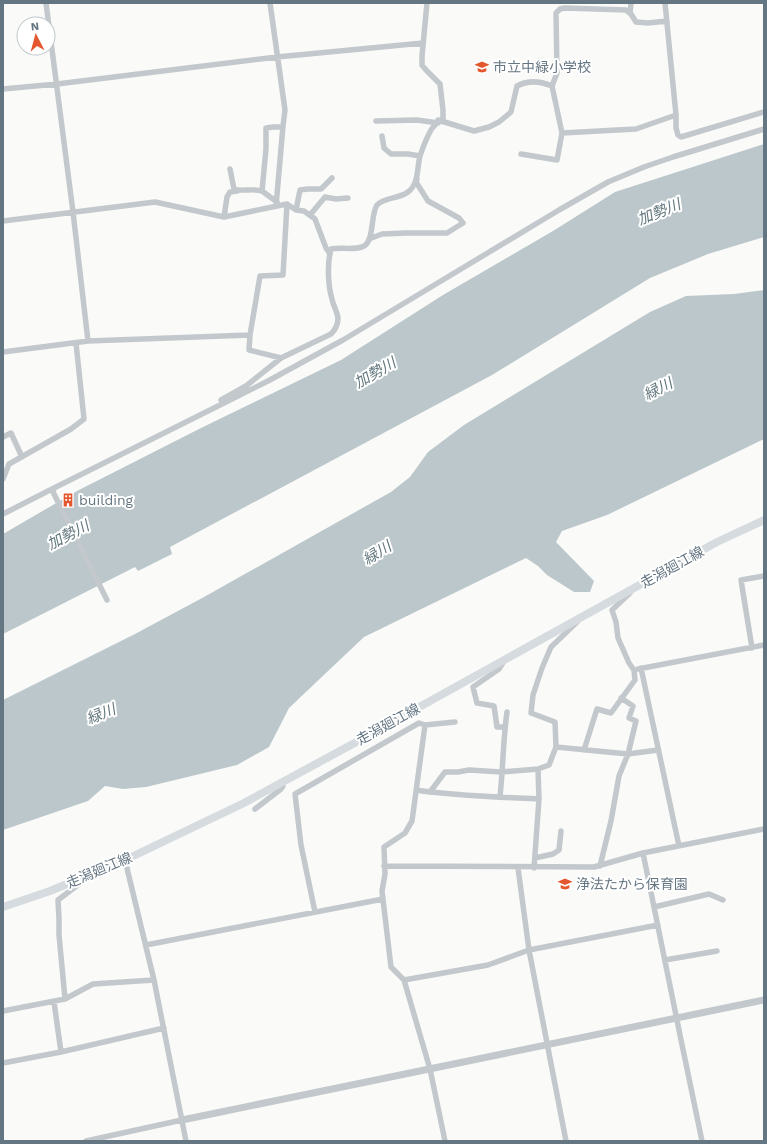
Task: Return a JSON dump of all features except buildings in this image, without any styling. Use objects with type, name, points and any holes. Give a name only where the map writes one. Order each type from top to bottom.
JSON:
[{"type":"main road","name":"走潟廻江線","points":[[3,907],[50,891],[125,860],[237,806],[282,783],[506,660],[717,542],[764,520]]},
{"type":"street","points":[[46,3],[88,342]]},
{"type":"street","points":[[270,3],[285,110],[276,204]]},
{"type":"street","points":[[369,239],[382,234],[406,232],[447,233],[463,223],[459,218],[428,201],[416,182],[420,156],[431,129],[440,122],[443,110],[440,84],[422,65],[427,3]]},
{"type":"street","points":[[630,13],[631,3]]},
{"type":"street","points":[[665,3],[676,128],[678,135],[681,137],[764,112]]},
{"type":"street","points":[[520,154],[557,160],[562,133],[552,86],[556,73],[556,13],[560,9],[626,10],[631,14],[636,22],[648,23],[667,21]]},
{"type":"street","points":[[3,89],[277,57],[423,43]]},
{"type":"street","points":[[376,121],[417,120],[440,122],[474,131],[500,122],[511,112],[517,86],[524,83],[538,82],[552,86]]},
{"type":"street","points":[[562,133],[636,129],[676,115]]},
{"type":"street","points":[[262,191],[266,149],[266,128],[273,126],[283,127]]},
{"type":"street","points":[[3,514],[54,490],[268,381],[343,340],[608,182],[673,157],[764,129]]},
{"type":"street","points":[[382,136],[384,148],[391,154],[420,156]]},
{"type":"street","points":[[230,169],[234,189],[237,190]]},
{"type":"street","points":[[222,404],[221,400],[246,386],[281,358],[331,334],[337,329],[338,317],[332,299],[329,279],[331,249],[363,247],[367,244],[376,206],[382,201],[408,192],[417,175]]},
{"type":"street","points":[[296,210],[300,190],[321,189],[332,178]]},
{"type":"street","points":[[323,187],[325,197]]},
{"type":"street","points":[[224,217],[227,197],[230,192],[237,190],[257,189],[262,191],[276,204]]},
{"type":"street","points":[[325,197],[336,199],[348,198]]},
{"type":"street","points":[[310,215],[325,197]]},
{"type":"street","points":[[3,221],[155,202],[224,217],[276,204],[287,204],[296,210],[304,211],[315,218],[326,248],[330,254]]},
{"type":"street","points":[[281,358],[248,350],[260,276],[283,275],[287,204]]},
{"type":"street","points":[[3,352],[88,342],[250,335]]},
{"type":"street","points":[[3,478],[9,464],[71,429],[84,419],[76,343]]},
{"type":"street","points":[[3,438],[11,433],[22,457]]},
{"type":"street","points":[[54,490],[107,600]]},
{"type":"street","points":[[752,648],[741,580],[764,576]]},
{"type":"street","points":[[584,750],[597,709],[610,713],[635,680],[634,670],[629,663],[618,638],[616,622],[612,610],[636,587]]},
{"type":"street","points":[[430,792],[445,772],[469,770],[503,772],[538,770],[549,766],[556,747],[555,722],[531,713],[533,695],[551,647],[583,616]]},
{"type":"street","points":[[634,670],[764,645]]},
{"type":"street","points":[[505,728],[497,727],[494,706],[477,703],[473,687],[499,669],[506,660]]},
{"type":"street","points":[[641,668],[679,846]]},
{"type":"street","points":[[600,866],[611,821],[619,776],[628,754],[636,721],[629,718],[633,706],[622,698]]},
{"type":"street","points":[[500,797],[507,712]]},
{"type":"street","points":[[315,912],[301,844],[296,794],[419,723],[455,722]]},
{"type":"street","points":[[425,724],[412,821],[405,833],[384,847],[385,874],[382,891],[391,967],[404,980],[430,1069],[445,1141]]},
{"type":"street","points":[[556,747],[628,754],[658,750]]},
{"type":"street","points":[[534,868],[538,770]]},
{"type":"street","points":[[255,809],[281,789],[283,786],[282,783]]},
{"type":"street","points":[[416,790],[538,799]]},
{"type":"street","points":[[384,866],[518,868],[594,867],[643,854],[764,829]]},
{"type":"street","points":[[535,858],[553,854],[559,850],[561,830]]},
{"type":"street","points":[[643,854],[702,1141]]},
{"type":"street","points":[[125,860],[154,980],[186,1141]]},
{"type":"street","points":[[518,868],[528,950],[535,979],[566,1141]]},
{"type":"street","points":[[65,999],[59,935],[60,919],[58,900],[94,873]]},
{"type":"street","points":[[654,907],[709,894],[723,900]]},
{"type":"street","points":[[146,945],[383,899]]},
{"type":"street","points":[[404,980],[488,965],[528,950],[658,925]]},
{"type":"street","points":[[666,960],[717,951]]},
{"type":"street","points":[[3,1011],[65,999],[93,984],[154,980]]},
{"type":"street","points":[[86,1141],[764,1000]]},
{"type":"street","points":[[54,1002],[61,1052]]},
{"type":"street","points":[[3,1063],[61,1052],[164,1028]]},
{"type":"water","name":"加勢川","points":[[764,144],[764,237],[708,254],[650,278],[492,375],[170,547],[172,554],[138,571],[135,567],[3,634],[3,534],[77,491],[201,428],[341,360],[443,295],[553,231],[615,192]]},
{"type":"water","name":"緑川","points":[[764,290],[764,439],[607,515],[562,531],[556,542],[594,581],[590,592],[574,592],[547,575],[538,566],[526,558],[364,637],[289,708],[269,747],[237,765],[146,787],[123,789],[105,786],[88,801],[3,830],[3,700],[135,634],[391,492],[410,477],[428,452],[464,425],[650,312],[686,296],[734,294]]},
{"type":"place","name":"市立中緑小学校","points":[[482,67]]},
{"type":"place","name":"building","points":[[68,500]]},
{"type":"place","name":"浄法たから保育園","points":[[565,884]]}]
